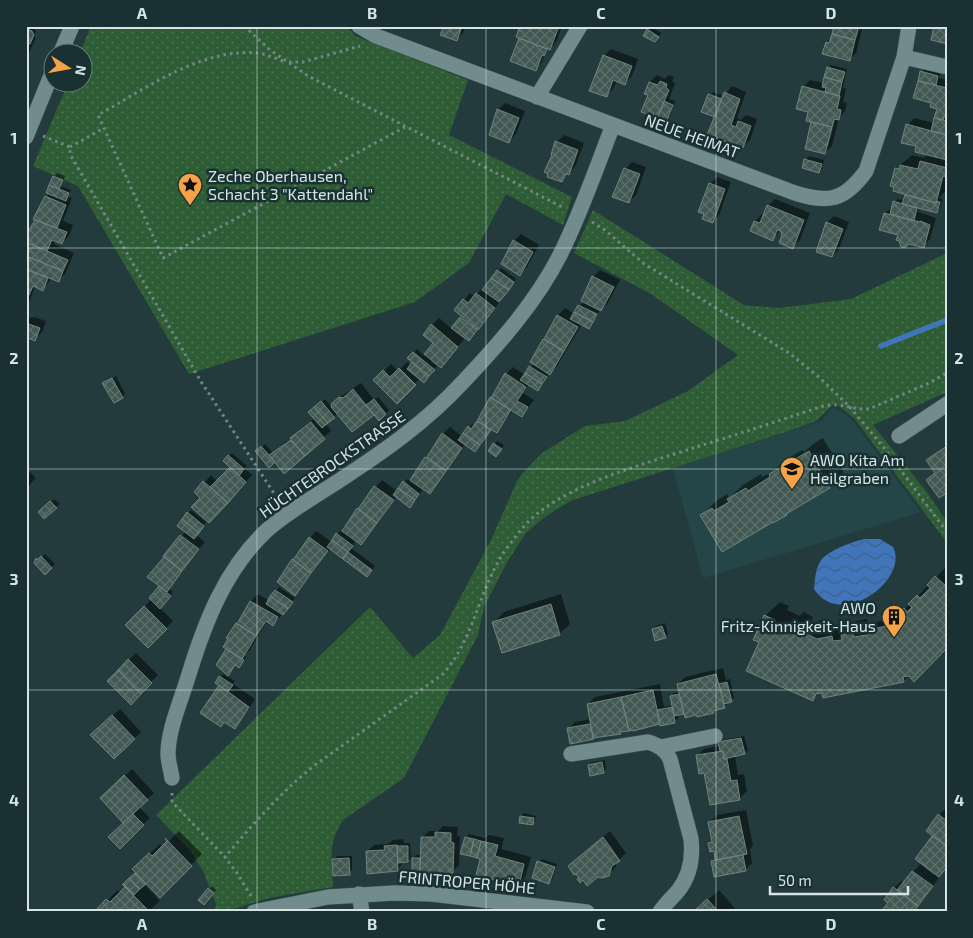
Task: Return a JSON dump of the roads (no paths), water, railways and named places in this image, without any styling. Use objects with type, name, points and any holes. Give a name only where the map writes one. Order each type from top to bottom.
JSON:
[{"type":"street","points":[[65,42],[72,26]]},
{"type":"street","name":"NEUE HEIMAT","points":[[359,26],[376,36],[537,97],[810,198],[824,199],[840,197],[856,186],[866,171],[904,57],[909,26]]},
{"type":"street","points":[[537,97],[580,26]]},
{"type":"street","points":[[904,57],[947,67]]},
{"type":"street","points":[[28,133],[44,92]]},
{"type":"street","name":"HÜCHTEBROCKSTRASSE","points":[[172,778],[168,755],[170,738],[200,638],[213,606],[228,579],[266,531],[288,514],[392,446],[429,416],[463,383],[511,327],[538,292],[559,256],[579,215],[613,125]]},
{"type":"street","points":[[899,436],[947,404]]},
{"type":"street","points":[[661,747],[715,736]]},
{"type":"street","points":[[571,754],[648,742],[661,747],[670,759],[692,839],[692,852],[688,876],[660,912]]},
{"type":"street","name":"FRINTROPER HÖHE","points":[[256,911],[304,901],[359,894],[394,893],[431,894],[514,908],[587,912]]},
{"type":"street","points":[[359,894],[362,912]]},
{"type":"water","points":[[864,539],[880,539],[893,547],[896,560],[892,573],[883,585],[870,596],[855,603],[840,605],[826,601],[814,589],[818,565],[823,558],[833,551]]},
{"type":"waterway","points":[[881,346],[947,320]]},
{"type":"tram line","points":[[944,912],[947,908]]},
{"type":"place","name":"Zeche Oberhausen, Schacht 3 \"Kattendahl\"","points":[[190,206]]},
{"type":"place","name":"AWO Kita Am Heilgraben","points":[[792,490]]},
{"type":"place","name":"AWO Fritz-Kinnigkeit-Haus","points":[[894,638]]}]
